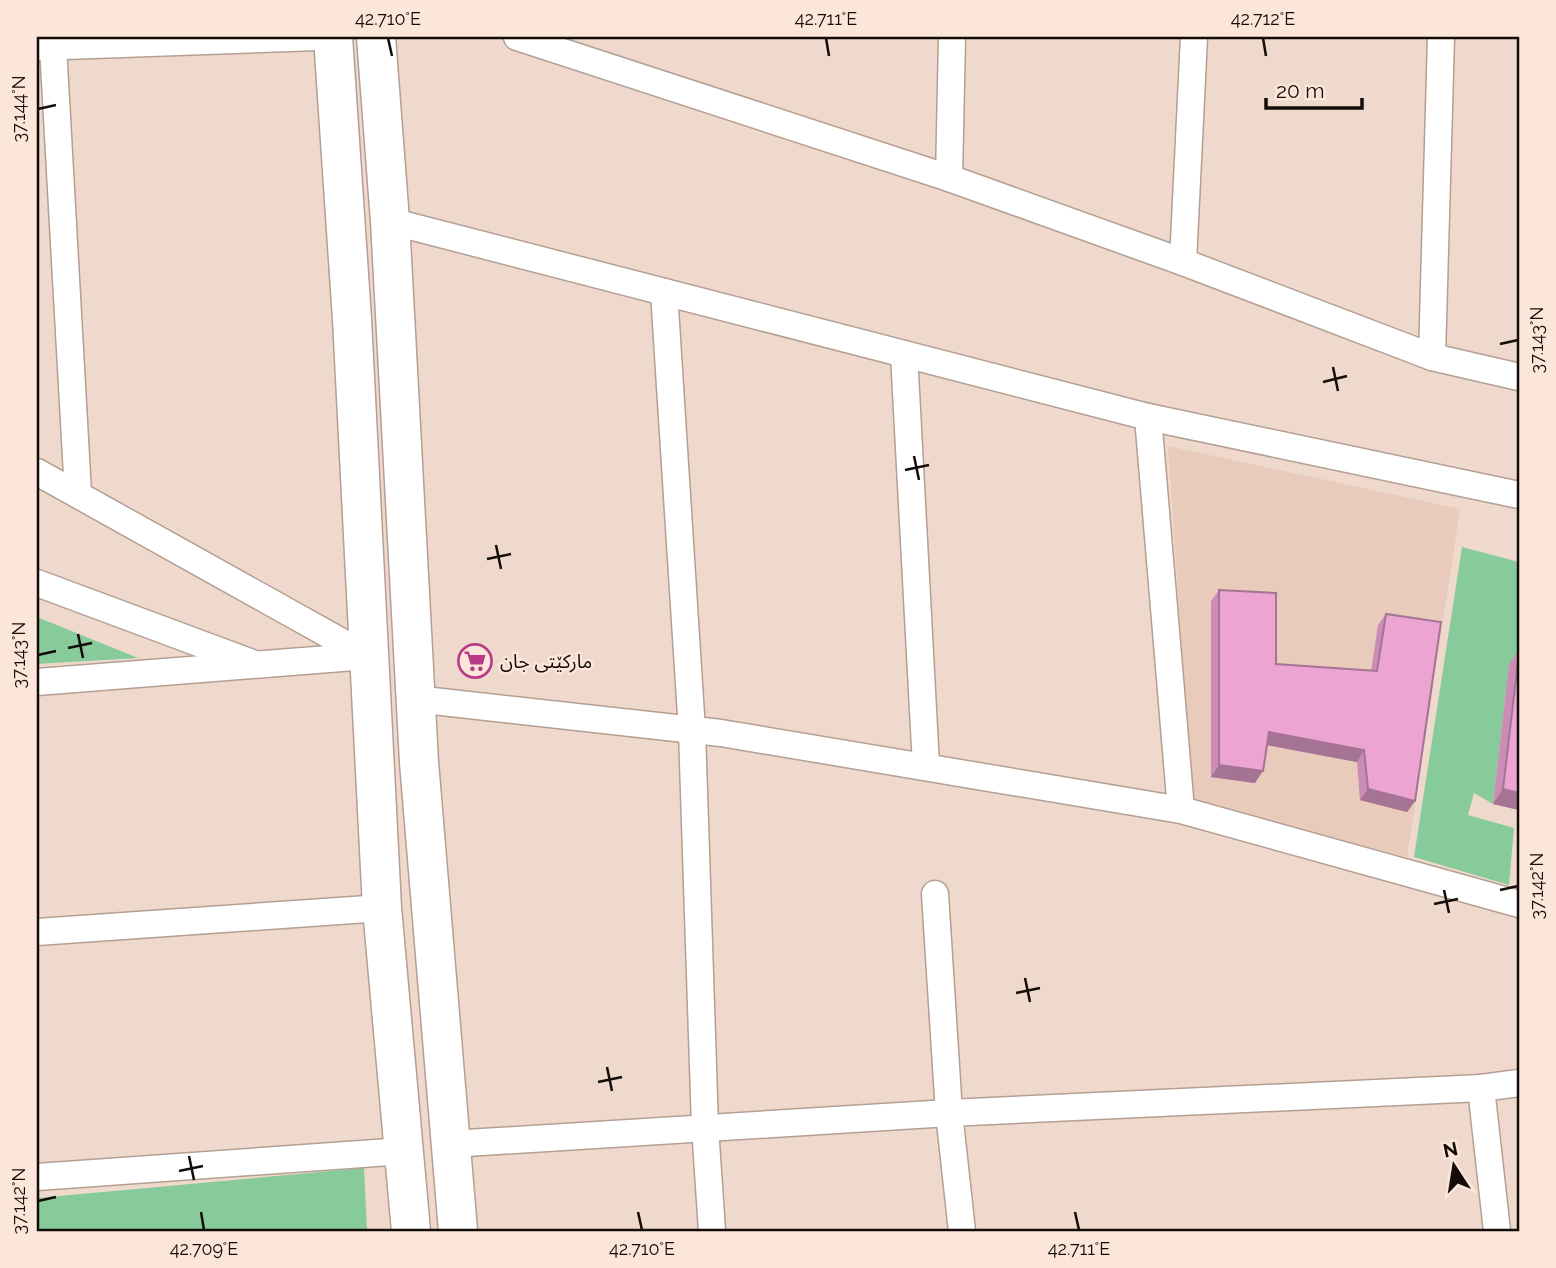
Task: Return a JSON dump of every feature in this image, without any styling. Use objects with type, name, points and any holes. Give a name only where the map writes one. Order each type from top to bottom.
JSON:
[{"type":"main road","points":[[333,37],[352,319],[381,897],[411,1231]]},
{"type":"main road","points":[[376,37],[390,221],[415,699],[458,1231]]},
{"type":"main road","points":[[377,821],[387,834],[404,838],[412,836],[424,825]]},
{"type":"main road","points":[[381,897],[390,877],[401,873],[413,874],[423,880],[430,890]]},
{"type":"street","points":[[78,493],[45,47],[317,37]]},
{"type":"street","points":[[517,37],[949,178],[1182,262],[1432,357],[1519,377]]},
{"type":"street","points":[[949,178],[952,37]]},
{"type":"street","points":[[1182,262],[1194,37]]},
{"type":"street","points":[[1432,357],[1441,37]]},
{"type":"street","points":[[390,221],[1148,417],[1519,495]]},
{"type":"street","points":[[664,292],[692,731],[705,1127],[712,1231]]},
{"type":"street","points":[[905,354],[926,766]]},
{"type":"street","points":[[1148,417],[1181,810]]},
{"type":"street","points":[[37,472],[367,656]]},
{"type":"street","points":[[37,583],[260,666]]},
{"type":"street","points":[[37,682],[367,656]]},
{"type":"street","points":[[415,699],[692,731],[926,766],[1181,810],[1519,904]]},
{"type":"street","points":[[935,894],[949,1113],[962,1231]]},
{"type":"street","points":[[37,932],[381,897]]},
{"type":"street","points":[[451,1144],[949,1113],[1481,1088],[1519,1083]]},
{"type":"street","points":[[1481,1088],[1497,1231]]},
{"type":"street","points":[[37,1177],[404,1151]]},
{"type":"shaded area","points":[[1168,446],[1460,509],[1407,857],[1192,800]]},
{"type":"green space","points":[[1462,547],[1519,562],[1519,665],[1509,665],[1493,804],[1474,793],[1468,815],[1514,828],[1509,885],[1414,857]]},
{"type":"green space","points":[[37,617],[138,658],[37,664]]},
{"type":"green space","points":[[364,1168],[367,1231],[37,1231],[37,1198]]},
{"type":"building","points":[[1219,590],[1276,593],[1276,664],[1377,671],[1386,614],[1441,622],[1415,801],[1368,789],[1364,750],[1269,732],[1263,771],[1219,765]]},
{"type":"building","points":[[1519,653],[1519,793],[1503,789]]},
{"type":"place","name":"مارکێتی جان","points":[[475,661]]}]
